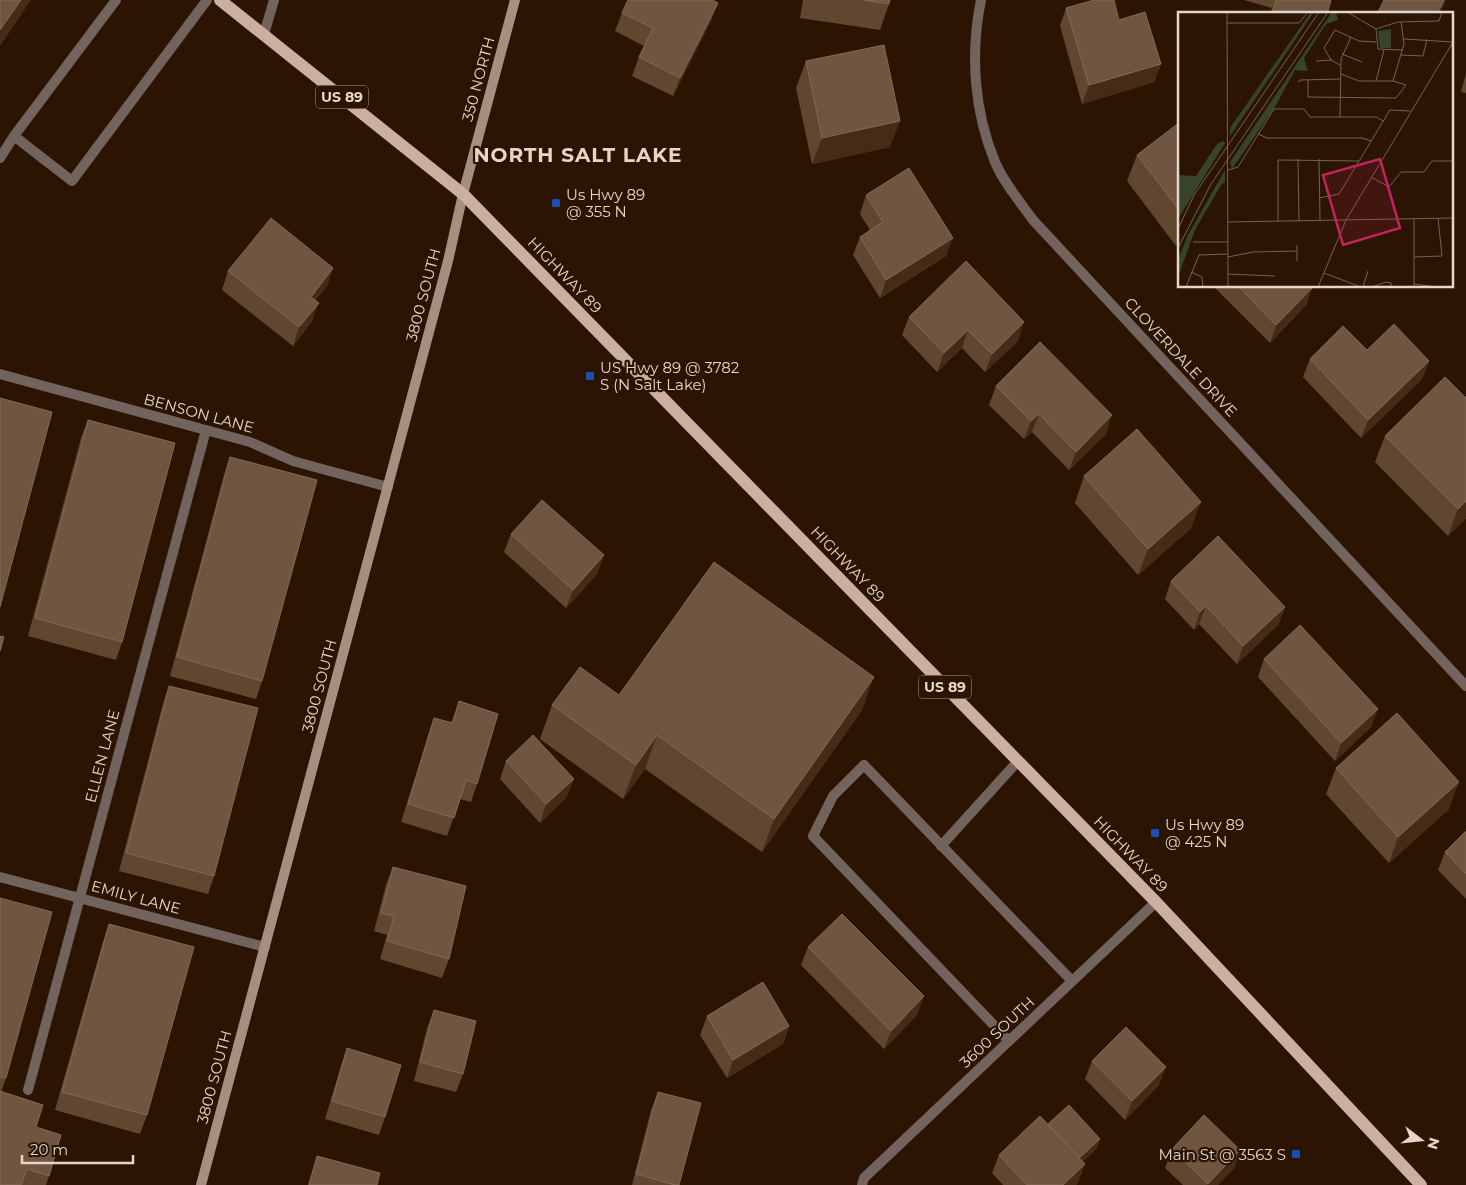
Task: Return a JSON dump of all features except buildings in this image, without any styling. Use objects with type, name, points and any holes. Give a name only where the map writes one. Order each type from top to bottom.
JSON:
[{"type":"main road","name":"HIGHWAY 89","points":[[220,0],[463,194],[1156,902],[1422,1185]]},
{"type":"street","points":[[0,158],[14,136],[116,0]]},
{"type":"street","points":[[14,136],[72,180],[207,0]]},
{"type":"street","points":[[264,34],[274,0]]},
{"type":"street","name":"350 NORTH","points":[[463,194],[515,0]]},
{"type":"street","name":"CLOVERDALE DRIVE","points":[[981,0],[974,47],[975,80],[986,134],[996,163],[1009,188],[1033,220],[1466,686]]},
{"type":"street","name":"3800 SOUTH","points":[[201,1185],[448,262],[463,194]]},
{"type":"street","name":"BENSON LANE","points":[[0,374],[250,442],[293,461],[388,487]]},
{"type":"street","name":"ELLEN LANE","points":[[28,1090],[206,430]]},
{"type":"street","points":[[941,846],[1018,761]]},
{"type":"street","points":[[1009,1041],[813,836],[833,796],[864,766],[1072,982]]},
{"type":"street","name":"EMILY LANE","points":[[0,877],[265,947]]},
{"type":"street","name":"3600 SOUTH","points":[[862,1185],[864,1178],[1156,902]]},
{"type":"place","name":"Us Hwy 89 @ 355 N","points":[[556,203]]},
{"type":"place","name":"US Hwy 89 @ 3782 S (N Salt Lake)","points":[[590,376]]},
{"type":"place","name":"Us Hwy 89 @ 425 N","points":[[1155,833]]},
{"type":"place","name":"Main St @ 3563 S","points":[[1296,1154]]},
{"type":"district","name":"NORTH SALT LAKE","points":[[578,155]]}]
